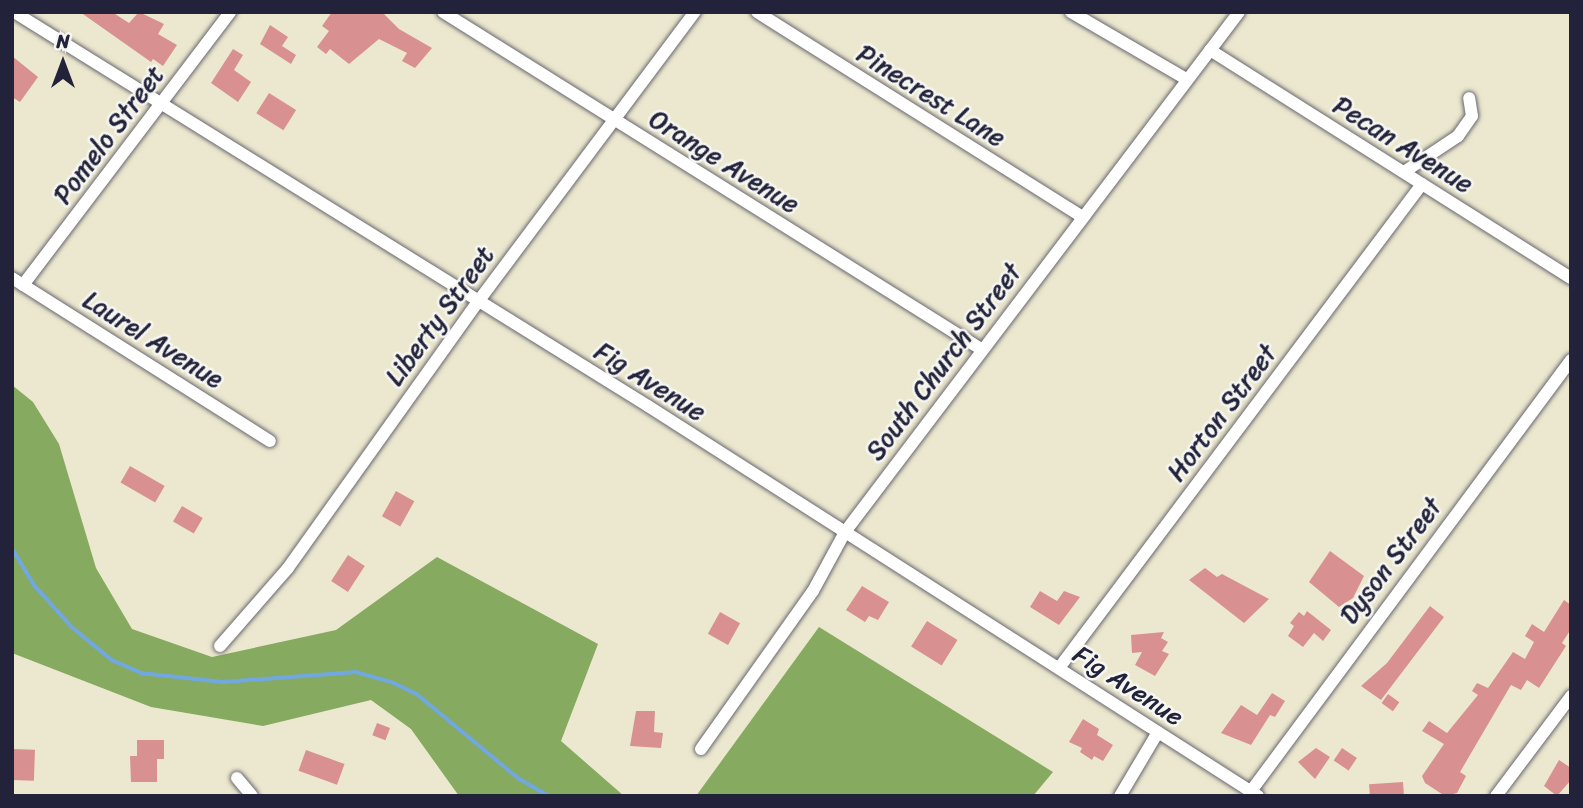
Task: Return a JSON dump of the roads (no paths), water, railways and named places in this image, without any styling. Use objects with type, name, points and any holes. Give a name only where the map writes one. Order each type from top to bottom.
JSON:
[{"type":"street","name":"Fig Avenue","points":[[14,12],[845,532],[1254,794]]},
{"type":"street","name":"Pomelo Street","points":[[18,281],[161,104],[230,12]]},
{"type":"street","name":"Orange Avenue","points":[[443,12],[981,349]]},
{"type":"street","name":"Liberty Street","points":[[220,646],[288,568],[477,303],[695,12]]},
{"type":"street","name":"Pinecrest Lane","points":[[757,12],[1082,217]]},
{"type":"street","points":[[1071,12],[1185,79]]},
{"type":"street","name":"South Church Street","points":[[701,749],[813,591],[845,532],[1185,79],[1239,12]]},
{"type":"street","name":"Pecan Avenue","points":[[1210,50],[1571,278]]},
{"type":"street","points":[[1405,172],[1458,136],[1472,116],[1469,98]]},
{"type":"street","name":"Horton Street","points":[[1059,668],[1422,184]]},
{"type":"street","name":"Laurel Avenue","points":[[18,281],[270,441]]},
{"type":"street","name":"Dyson Street","points":[[1254,794],[1571,360]]},
{"type":"street","points":[[1496,796],[1571,696]]},
{"type":"street","points":[[1120,796],[1158,732]]},
{"type":"street","points":[[237,778],[252,796]]},
{"type":"waterway","points":[[12,548],[35,586],[72,627],[112,660],[141,673],[223,682],[356,672],[394,683],[417,694],[518,778],[549,796]]}]
